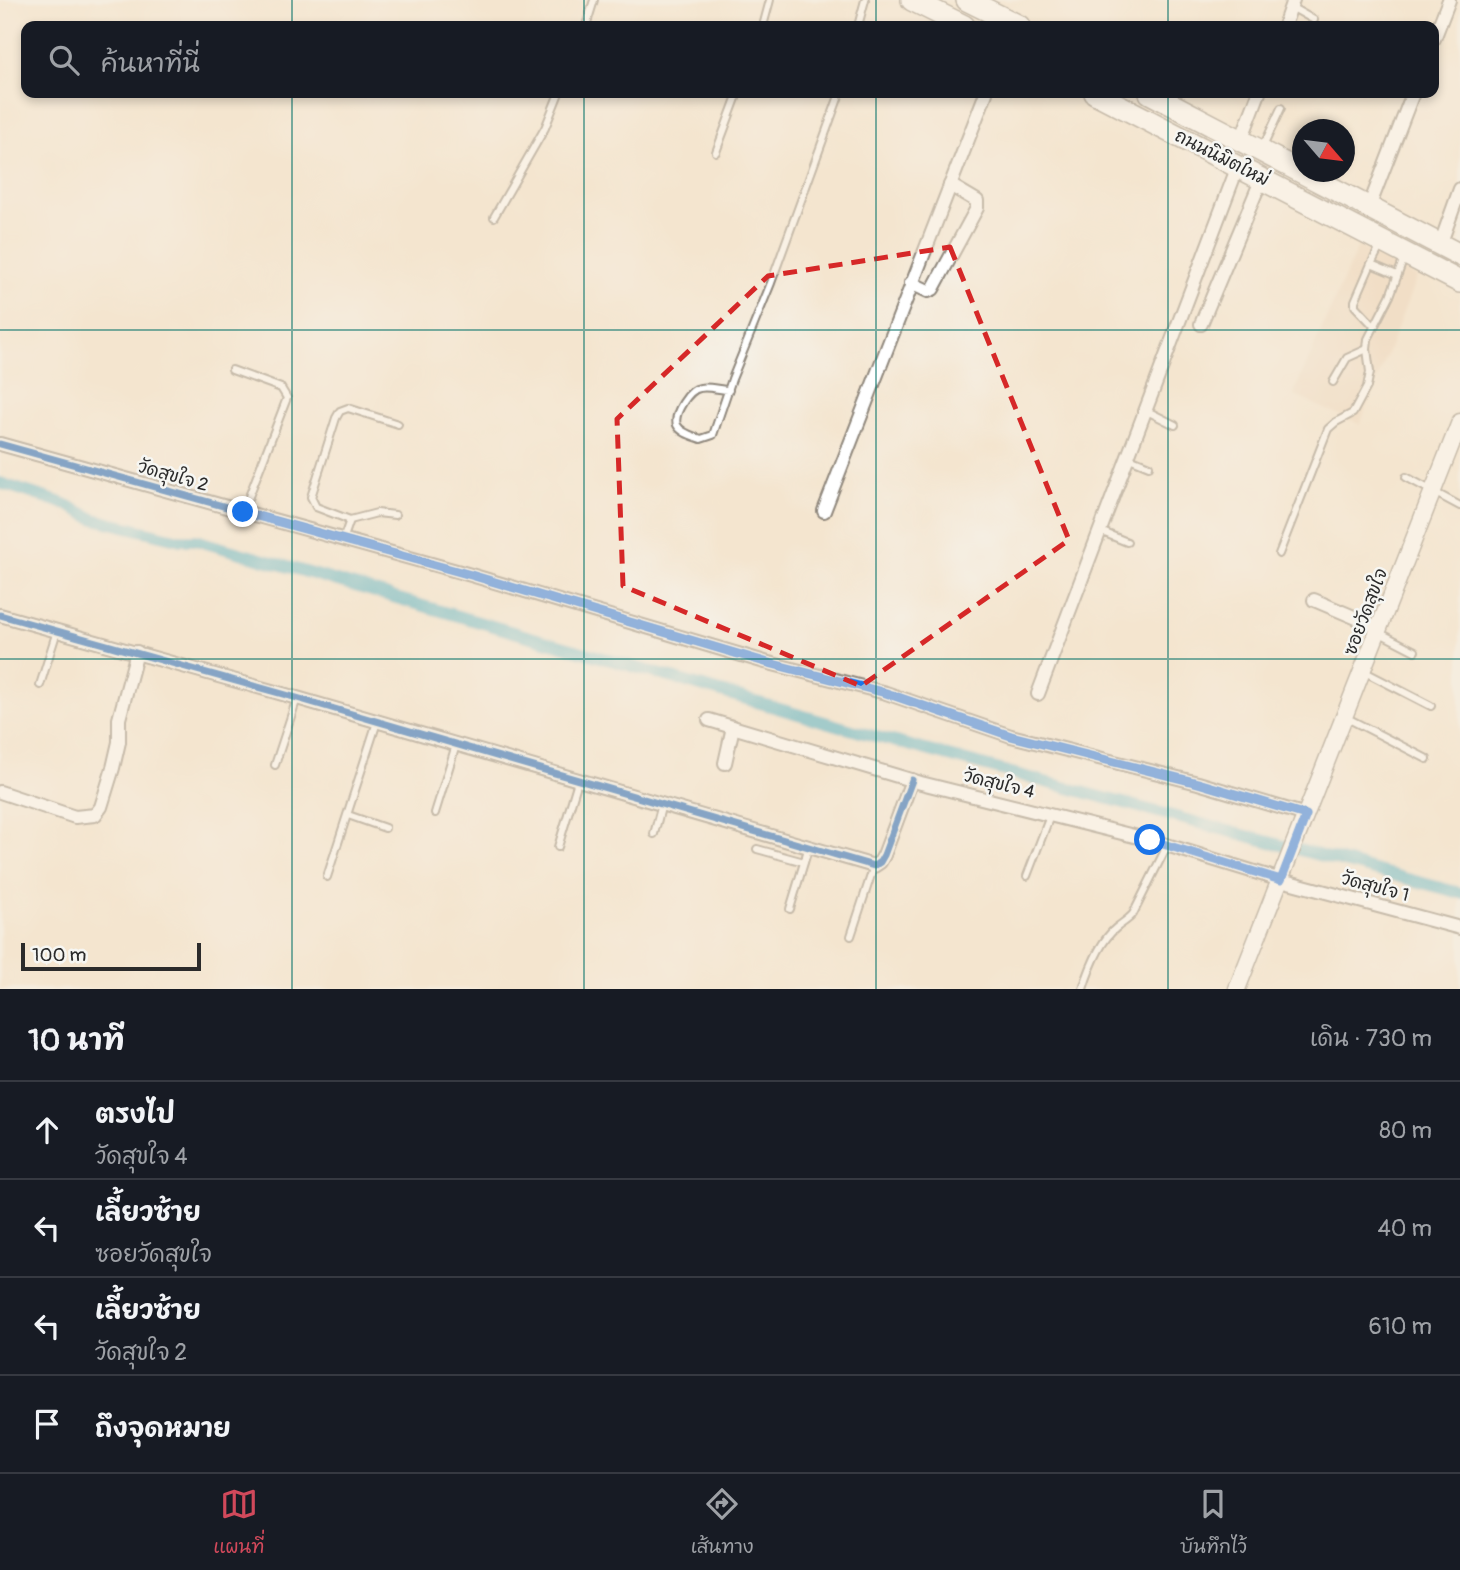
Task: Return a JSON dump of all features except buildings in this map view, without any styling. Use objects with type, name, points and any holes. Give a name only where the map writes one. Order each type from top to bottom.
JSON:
[{"type":"main road","points":[[912,0],[954,21]]},
{"type":"main road","points":[[967,0],[1008,21]]},
{"type":"main road","name":"ถนนนิมิตใหม่","points":[[1104,98],[1460,282]]},
{"type":"main road","name":"ถนนนิมิตใหม่","points":[[1160,98],[1261,151],[1292,163]]},
{"type":"main road","name":"ถนนนิมิตใหม่","points":[[1336,182],[1369,207],[1460,255]]},
{"type":"street","points":[[1439,26],[1449,0]]},
{"type":"street","points":[[1286,21],[1292,4]]},
{"type":"street","points":[[824,512],[984,98]]},
{"type":"street","points":[[1241,140],[1257,98]]},
{"type":"street","points":[[1369,207],[1411,98]]},
{"type":"street","points":[[1038,694],[1238,166]]},
{"type":"street","points":[[1201,324],[1262,178]]},
{"type":"street","points":[[911,283],[928,290],[933,289],[977,208],[977,201],[950,185]]},
{"type":"street","points":[[1440,245],[1460,189]]},
{"type":"street","name":"ซอยวัดสุขใจ","points":[[1237,989],[1460,422]]},
{"type":"street","name":"วัดสุขใจ 2","points":[[0,444],[765,662],[886,693],[1011,736],[1198,783],[1303,822]]},
{"type":"street","points":[[1314,600],[1379,630]]},
{"type":"street","points":[[0,615],[137,652],[874,866],[884,855],[912,780]]},
{"type":"street","points":[[0,792],[75,817],[95,815],[101,807],[113,768],[119,742],[119,719],[137,652]]},
{"type":"street","name":"วัดสุขใจ 4","points":[[709,720],[912,780],[1167,846],[1281,880]]},
{"type":"street","points":[[725,763],[733,727]]},
{"type":"street","name":"วัดสุขใจ 1","points":[[1281,880],[1460,928]]},
{"type":"lane","points":[[588,21],[594,0]]},
{"type":"lane","points":[[764,21],[770,0]]},
{"type":"lane","points":[[860,21],[866,0]]},
{"type":"lane","points":[[1292,4],[1314,20]]},
{"type":"lane","points":[[494,217],[545,128],[557,98]]},
{"type":"lane","points":[[716,152],[736,98]]},
{"type":"lane","points":[[729,390],[698,387],[692,391],[676,419],[682,431],[701,439],[713,435],[838,98]]},
{"type":"lane","points":[[1261,151],[1281,108]]},
{"type":"lane","points":[[1374,326],[1355,306],[1355,301],[1383,241]]},
{"type":"lane","points":[[1279,554],[1328,429],[1353,414],[1367,387],[1370,372],[1367,349],[1374,326],[1384,309],[1406,253]]},
{"type":"lane","points":[[1371,264],[1397,275]]},
{"type":"lane","points":[[1333,382],[1347,358],[1367,349]]},
{"type":"lane","points":[[232,370],[281,388],[287,398],[243,512]]},
{"type":"lane","points":[[395,515],[377,513],[350,520],[316,508],[311,497],[340,411],[348,408],[398,424]]},
{"type":"lane","points":[[1145,410],[1175,425]]},
{"type":"lane","points":[[1127,457],[1149,466]]},
{"type":"lane","points":[[1406,477],[1460,506]]},
{"type":"lane","points":[[343,540],[350,520]]},
{"type":"lane","points":[[1100,531],[1127,542]]},
{"type":"lane","points":[[1379,630],[1415,650]]},
{"type":"lane","points":[[40,685],[57,631]]},
{"type":"lane","points":[[1363,671],[1431,706]]},
{"type":"lane","points":[[275,765],[297,698]]},
{"type":"lane","points":[[1345,717],[1427,759]]},
{"type":"lane","points":[[327,877],[377,722]]},
{"type":"lane","points":[[435,813],[456,745]]},
{"type":"lane","points":[[558,846],[578,781]]},
{"type":"lane","points":[[654,834],[662,804]]},
{"type":"lane","points":[[348,815],[385,828]]},
{"type":"lane","points":[[1027,876],[1050,816]]},
{"type":"lane","points":[[790,909],[809,846]]},
{"type":"lane","points":[[1083,989],[1103,945],[1115,929],[1133,914],[1167,846]]},
{"type":"lane","points":[[757,849],[804,862]]},
{"type":"lane","points":[[851,936],[874,866]]},
{"type":"highlighted area","points":[[950,247],[1069,540],[861,686],[623,586],[617,419],[768,276]]},
{"type":"shaded area","points":[[1358,246],[1417,277],[1360,424],[1293,395]]},
{"type":"waterway","points":[[0,483],[65,504],[94,519],[180,540],[195,540],[870,735],[1460,893]]},
{"type":"cycle path","points":[[0,444],[471,575],[765,662],[886,693],[1011,736],[1198,783],[1306,815]]},
{"type":"cycle path","points":[[0,615],[297,698],[874,866],[884,855],[912,780]]},
{"type":"route","points":[[243,512],[471,575],[765,662],[886,693],[1011,736],[1198,783],[1306,815],[1281,880],[1150,840]]}]
